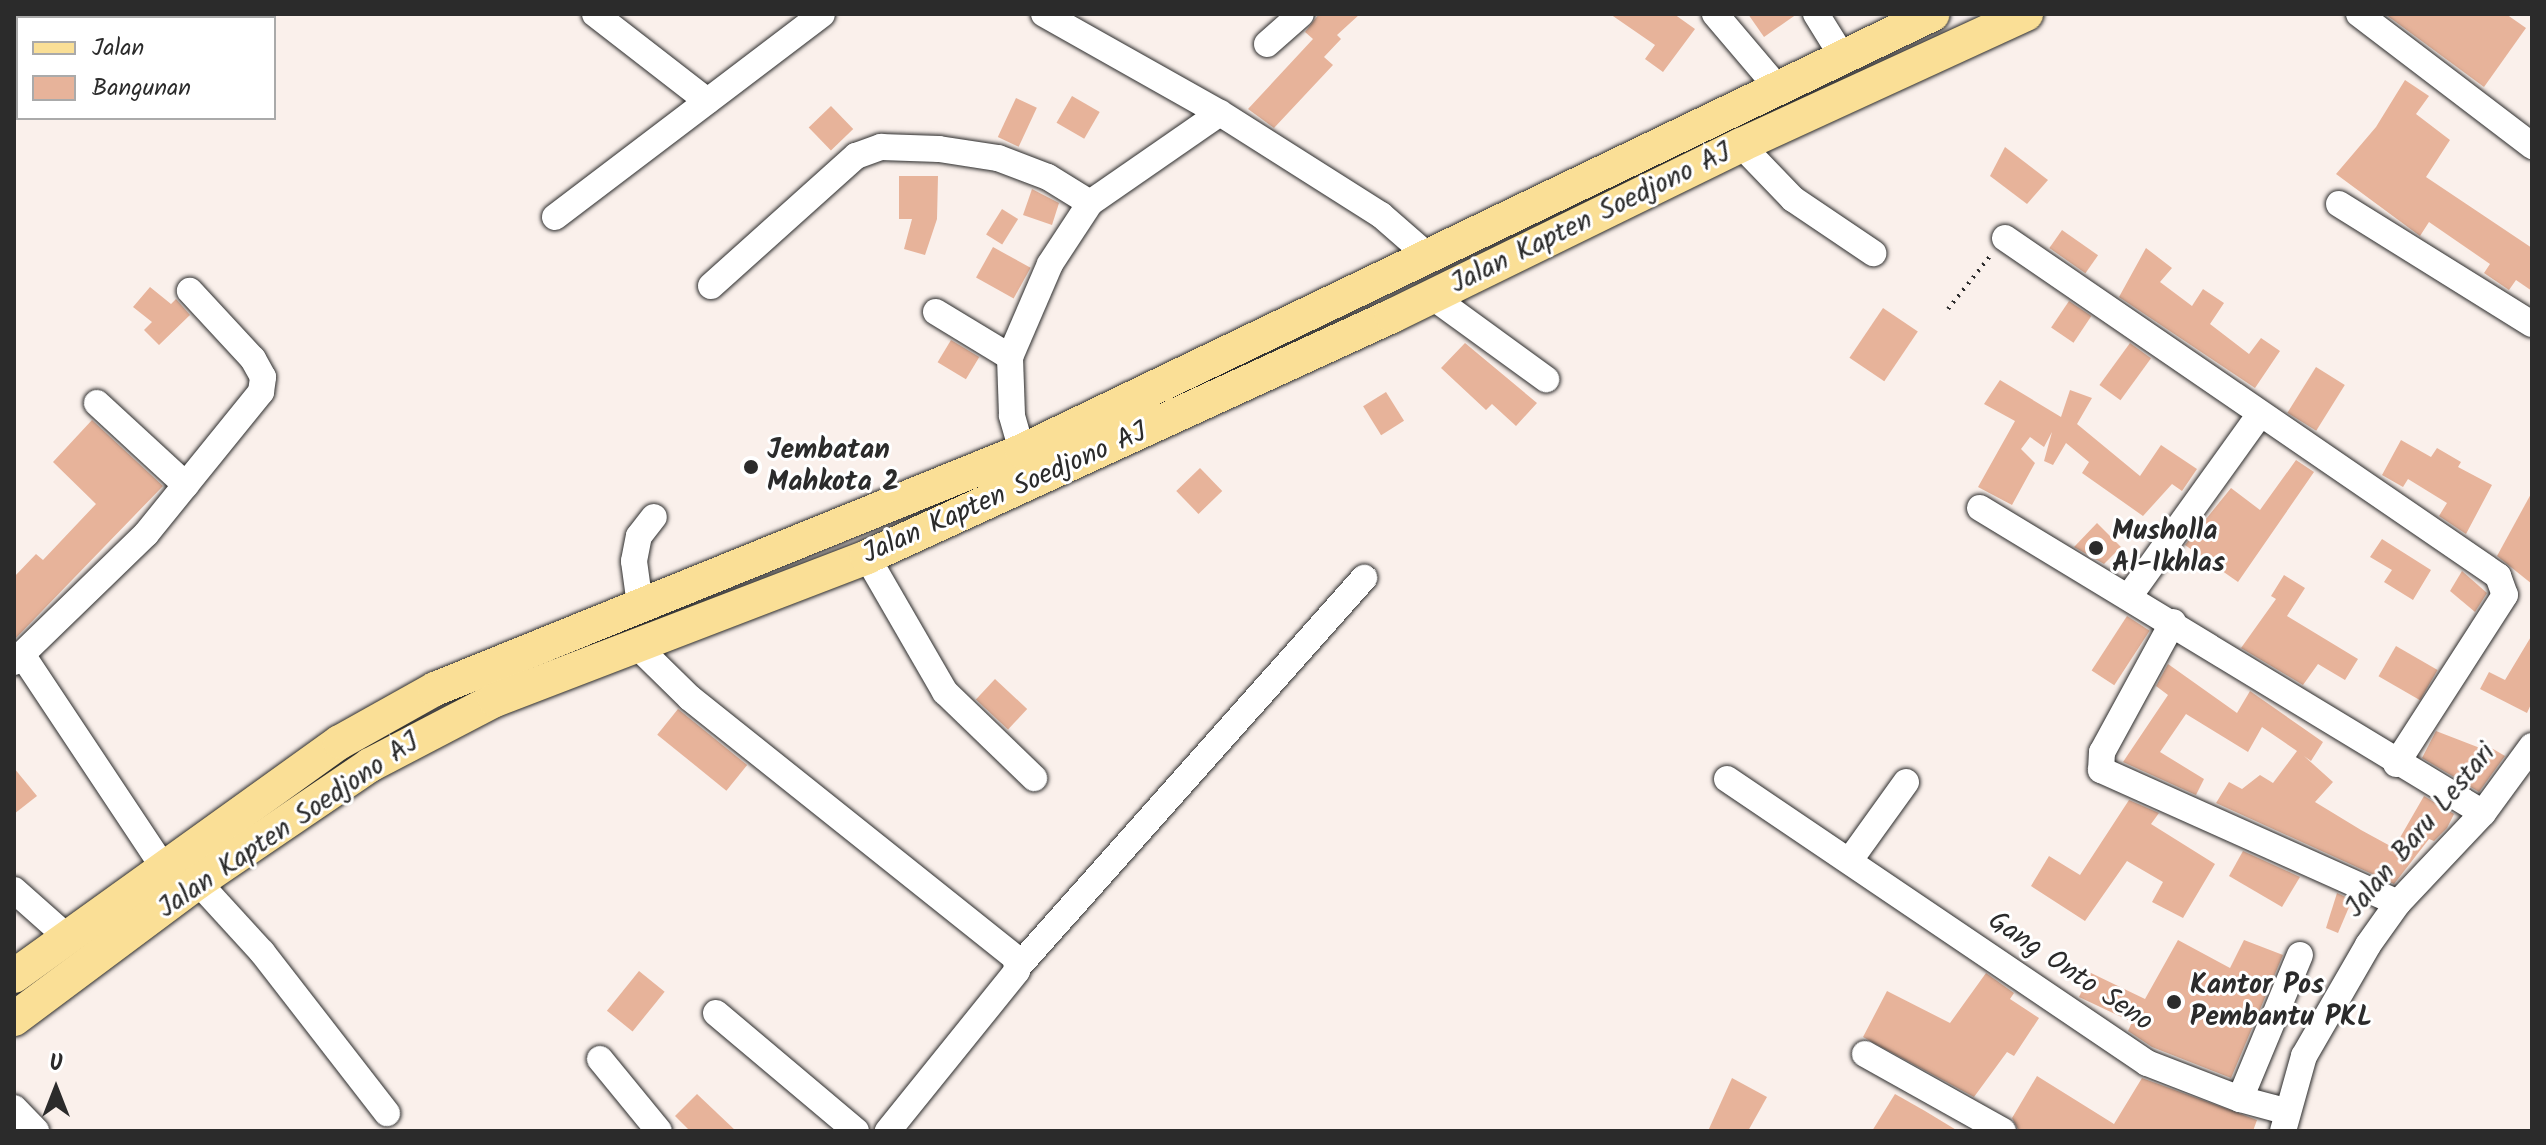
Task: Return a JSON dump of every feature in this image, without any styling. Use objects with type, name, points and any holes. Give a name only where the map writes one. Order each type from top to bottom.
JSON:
[{"type":"main road","name":"Jalan Kapten Soedjono AJ","points":[[14,976],[340,742],[392,712],[640,605],[1022,451],[1933,14]]},
{"type":"main road","name":"Jalan Kapten Soedjono AJ","points":[[14,1019],[198,882],[370,765],[428,733],[495,700],[639,648],[867,557],[1433,297],[1741,145],[2026,14]]},
{"type":"main road","points":[[1374,283],[1392,316]]},
{"type":"main road","points":[[104,911],[129,936]]},
{"type":"street","points":[[595,14],[707,101]]},
{"type":"street","points":[[555,217],[821,14]]},
{"type":"street","points":[[1044,14],[1220,113],[1381,215],[1428,256]]},
{"type":"street","points":[[1267,44],[1301,14]]},
{"type":"street","points":[[1715,14],[1777,87]]},
{"type":"street","points":[[1816,14],[1842,56]]},
{"type":"street","points":[[2359,14],[2532,146]]},
{"type":"street","points":[[1022,451],[1012,415],[1010,357],[1050,264],[1090,203],[1220,113]]},
{"type":"street","points":[[1741,145],[1793,199],[1873,253]]},
{"type":"street","points":[[711,286],[856,156],[881,147],[998,158],[1048,177],[1090,203]]},
{"type":"street","points":[[2339,204],[2532,324]]},
{"type":"street","points":[[2005,238],[2498,576],[2505,588],[2396,764]]},
{"type":"street","points":[[164,868],[18,659],[146,534],[263,385],[253,359],[190,291]]},
{"type":"street","points":[[1433,297],[1546,379]]},
{"type":"street","points":[[936,312],[1010,357]]},
{"type":"street","points":[[97,403],[186,485]]},
{"type":"street","points":[[2130,595],[2260,414]]},
{"type":"street","points":[[1980,508],[2130,595],[2396,764],[2483,813]]},
{"type":"street","points":[[640,605],[634,561],[639,536],[654,517]]},
{"type":"street","points":[[867,557],[945,692],[1034,778]]},
{"type":"street","points":[[888,1131],[1018,967],[1364,578]]},
{"type":"street","points":[[2173,622],[2102,752],[2101,770],[2398,903]]},
{"type":"street","points":[[639,648],[690,698],[1012,954],[1018,967]]},
{"type":"street","name":"Jalan Baru Lestari","points":[[2284,1121],[2304,1056],[2341,988],[2398,903],[2483,813],[2532,746]]},
{"type":"street","name":"Gang Onto Seno","points":[[1727,779],[2147,1063],[2240,1099],[2284,1121]]},
{"type":"street","points":[[1850,860],[1906,782]]},
{"type":"street","points":[[198,882],[262,952],[387,1113]]},
{"type":"street","points":[[14,890],[68,938]]},
{"type":"street","points":[[2240,1099],[2300,955]]},
{"type":"street","points":[[716,1013],[856,1131]]},
{"type":"street","points":[[1865,1054],[1968,1124],[2003,1131]]},
{"type":"street","points":[[600,1059],[659,1131]]},
{"type":"street","points":[[14,1108],[36,1131]]},
{"type":"path","points":[[1948,309],[2005,238]]},
{"type":"building","points":[[1319,14],[1360,14],[1337,35],[1341,39],[1324,57],[1333,65],[1274,128],[1248,109],[1313,39],[1305,32]]},
{"type":"building","points":[[1610,14],[1674,14],[1695,29],[1663,72],[1645,59],[1655,45]]},
{"type":"building","points":[[1748,14],[1797,14],[1764,37]]},
{"type":"building","points":[[2385,14],[2506,14],[2526,28],[2484,87]]},
{"type":"building","points":[[2405,80],[2429,96],[2416,114],[2450,140],[2426,177],[2532,248],[2532,291],[2516,280],[2509,290],[2484,273],[2490,264],[2429,222],[2420,236],[2336,174],[2376,127]]},
{"type":"building","points":[[1072,96],[1100,112],[1084,139],[1056,123]]},
{"type":"building","points":[[1016,98],[1037,108],[1019,147],[998,137]]},
{"type":"building","points":[[831,106],[853,129],[831,151],[809,128]]},
{"type":"building","points":[[2005,147],[2048,180],[2027,204],[1990,176]]},
{"type":"building","points":[[899,176],[938,176],[937,219],[925,255],[904,249],[912,219],[899,219]]},
{"type":"building","points":[[1032,189],[1059,203],[1052,225],[1023,215]]},
{"type":"building","points":[[1002,209],[1018,219],[1002,245],[986,234]]},
{"type":"building","points":[[2062,230],[2098,255],[2085,273],[2049,248]]},
{"type":"building","points":[[993,247],[1031,268],[1014,298],[976,278]]},
{"type":"building","points":[[2146,248],[2172,268],[2160,282],[2192,306],[2203,289],[2224,303],[2210,324],[2249,354],[2261,338],[2280,351],[2255,388],[2119,297]]},
{"type":"building","points":[[150,287],[171,304],[176,299],[190,315],[159,345],[144,330],[152,322],[133,307]]},
{"type":"building","points":[[2069,301],[2091,316],[2073,343],[2051,328]]},
{"type":"building","points":[[1883,308],[1918,331],[1884,381],[1849,358]]},
{"type":"building","points":[[951,340],[979,357],[966,379],[938,362]]},
{"type":"building","points":[[1465,343],[1537,403],[1516,426],[1492,404],[1486,410],[1441,368]]},
{"type":"building","points":[[2130,343],[2151,358],[2120,400],[2099,385]]},
{"type":"building","points":[[2316,367],[2345,385],[2316,431],[2287,413]]},
{"type":"building","points":[[2000,380],[2061,417],[2070,390],[2092,398],[2077,424],[2140,476],[2161,445],[2197,469],[2182,491],[2172,484],[2143,516],[2082,473],[2089,462],[2066,443],[2053,465],[2044,461],[2052,432],[2044,447],[2030,437],[2021,449],[2035,463],[2012,505],[1978,487],[2015,421],[1984,404]]},
{"type":"building","points":[[1386,392],[1404,421],[1381,435],[1363,406]]},
{"type":"building","points":[[92,420],[163,486],[14,640],[14,577],[36,554],[43,560],[96,504],[53,462]]},
{"type":"building","points":[[2401,440],[2431,457],[2437,448],[2461,462],[2458,467],[2492,485],[2466,534],[2439,516],[2447,503],[2408,479],[2403,487],[2382,475]]},
{"type":"building","points":[[2296,460],[2314,472],[2238,582],[2185,545],[2231,488],[2260,510]]},
{"type":"building","points":[[1200,468],[1222,491],[1198,514],[1176,491]]},
{"type":"building","points":[[2532,492],[2532,584],[2497,556]]},
{"type":"building","name":"Musholla Al-Ikhlas","points":[[2097,523],[2121,547],[2104,564],[2074,547]]},
{"type":"building","points":[[2382,539],[2431,570],[2413,600],[2384,582],[2392,570],[2370,557]]},
{"type":"building","points":[[2462,571],[2487,593],[2475,612],[2450,591]]},
{"type":"building","points":[[2284,575],[2305,588],[2287,616],[2358,659],[2345,680],[2318,664],[2303,685],[2241,648],[2276,599],[2271,596]]},
{"type":"building","points":[[2127,616],[2150,631],[2114,685],[2092,671]]},
{"type":"building","points":[[2532,635],[2532,702],[2527,713],[2480,689],[2489,672],[2505,680]]},
{"type":"building","points":[[2396,646],[2438,670],[2420,700],[2378,676]]},
{"type":"building","points":[[2168,664],[2237,713],[2250,691],[2323,742],[2311,761],[2304,756],[2333,782],[2315,802],[2361,830],[2394,848],[2424,796],[2454,814],[2447,828],[2434,841],[2429,839],[2394,884],[2216,803],[2229,782],[2242,789],[2260,775],[2273,783],[2297,751],[2262,727],[2248,752],[2186,714],[2160,752],[2204,779],[2196,795],[2123,762],[2168,695],[2156,686]]},
{"type":"building","points":[[995,679],[1027,709],[1008,729],[976,699]]},
{"type":"building","points":[[678,709],[747,765],[726,791],[657,735]]},
{"type":"building","points":[[2436,731],[2480,748],[2483,743],[2505,756],[2479,792],[2422,758]]},
{"type":"building","points":[[14,768],[37,796],[14,814]]},
{"type":"building","points":[[2129,800],[2159,813],[2151,824],[2215,864],[2183,918],[2152,902],[2163,882],[2127,861],[2085,921],[2031,886],[2049,856],[2080,875]]},
{"type":"building","points":[[2243,851],[2300,877],[2282,907],[2229,876]]},
{"type":"building","points":[[2337,893],[2352,900],[2338,933],[2326,928]]},
{"type":"building","points":[[2178,940],[2230,968],[2244,940],[2283,955],[2231,1078],[2152,1047],[2128,1031],[2132,1022],[2079,997],[2091,973],[2145,999]]},
{"type":"building","points":[[639,971],[665,992],[633,1031],[607,1011]]},
{"type":"building","points":[[1986,973],[2014,993],[2010,999],[2039,1018],[2014,1056],[2007,1052],[1974,1097],[1863,1037],[1887,991],[1950,1023]]},
{"type":"building","points":[[2037,1076],[2114,1124],[2142,1078],[2257,1120],[2253,1131],[2019,1131],[2012,1118]]},
{"type":"building","points":[[1732,1078],[1767,1097],[1748,1131],[1708,1131]]},
{"type":"building","points":[[697,1094],[736,1131],[690,1131],[675,1116]]},
{"type":"building","points":[[1895,1094],[1925,1111],[1958,1131],[1872,1131]]},
{"type":"place","name":"Jembatan Mahkota 2","points":[[751,467]]},
{"type":"place","name":"Musholla Al-Ikhlas","points":[[2096,548]]},
{"type":"place","name":"Kantor Pos Pembantu PKL","points":[[2174,1002]]}]
